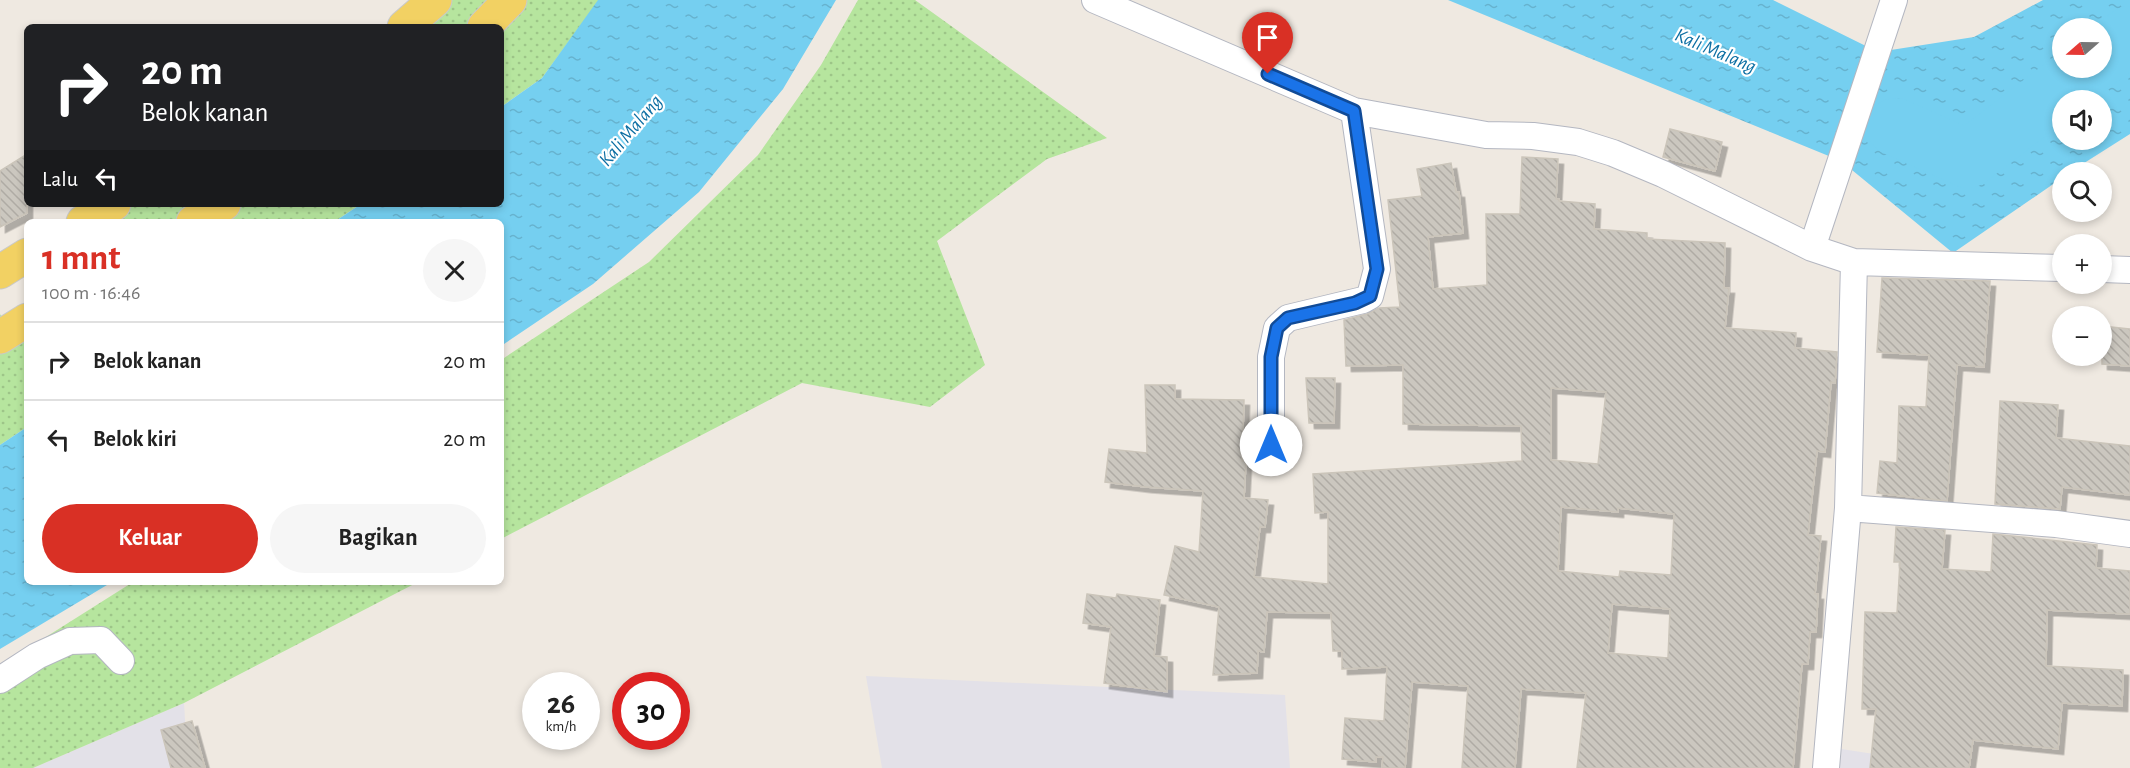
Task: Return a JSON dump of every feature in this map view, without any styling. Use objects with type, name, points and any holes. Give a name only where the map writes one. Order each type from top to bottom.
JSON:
[{"type":"main road","points":[[410,24],[435,0]]},
{"type":"main road","points":[[487,24],[510,0]]},
{"type":"main road","points":[[88,219],[109,207]]},
{"type":"main road","points":[[198,219],[219,207]]},
{"type":"main road","points":[[0,272],[24,257]]},
{"type":"street","points":[[1095,0],[1354,111],[1486,135],[1533,136],[1578,142],[1613,153],[1815,238],[1854,262],[2052,268]]},
{"type":"street","points":[[1815,238],[1893,7]]},
{"type":"street","points":[[1271,445],[1271,357],[1277,328],[1288,318],[1362,300],[1370,296],[1375,282],[1377,269],[1354,111]]},
{"type":"street","points":[[1826,768],[1848,508],[1854,262]]},
{"type":"street","points":[[2112,269],[2130,270]]},
{"type":"street","points":[[1848,508],[2056,524],[2130,534]]},
{"type":"street","points":[[0,680],[37,656],[69,641],[101,640],[121,661]]},
{"type":"shaded area","points":[[866,676],[1285,695],[1290,768],[882,768]]},
{"type":"shaded area","points":[[184,703],[188,768],[33,768]]},
{"type":"shaded area","points":[[1822,746],[1965,768],[1821,768]]},
{"type":"green space","points":[[431,0],[599,0],[542,78],[504,105],[504,24],[407,24]]},
{"type":"green space","points":[[858,0],[915,0],[1107,138],[1047,159],[937,241],[985,365],[930,407],[802,383],[504,537],[504,358],[649,262],[758,155],[821,65]]},
{"type":"green space","points":[[109,207],[356,207],[338,219],[88,219]]},
{"type":"green space","points":[[0,314],[10,331],[24,323],[24,429],[0,445]]},
{"type":"green space","points":[[128,585],[412,585],[184,703],[33,768],[0,768],[0,666]]},
{"type":"water","points":[[598,0],[836,0],[783,89],[699,192],[593,284],[504,344],[504,219],[338,219],[356,207],[504,207],[504,105],[542,78]]},
{"type":"water","points":[[1448,0],[1773,0],[1878,52],[1974,37],[2043,0],[2130,0],[2130,31],[2112,46],[2112,18],[2052,18],[2052,78],[2072,78],[2056,90],[2052,90],[2052,94],[2024,116],[2052,95],[2052,150],[2105,150],[2086,162],[2052,162],[2052,185],[1953,253],[1841,161]]},
{"type":"water","points":[[2130,35],[2130,134],[2112,145],[2112,90],[2058,90],[2074,78],[2112,78],[2112,49]]},
{"type":"water","points":[[24,429],[24,585],[107,585],[0,649],[0,445]]},
{"type":"building","points":[[1670,129],[1722,142],[1715,171],[1663,157]]},
{"type":"building","points":[[24,156],[24,207],[27,207],[27,213],[0,227],[0,171]]},
{"type":"building","points":[[1522,157],[1558,159],[1556,199],[1595,204],[1594,229],[1647,233],[1647,239],[1725,243],[1724,288],[1729,288],[1725,328],[1796,333],[1795,348],[1837,352],[1835,383],[1831,382],[1825,452],[1817,451],[1808,535],[1821,536],[1815,594],[1818,594],[1816,632],[1810,632],[1808,664],[1802,664],[1793,768],[1577,768],[1586,693],[1521,689],[1515,768],[1462,768],[1468,686],[1412,682],[1405,768],[1382,768],[1383,757],[1376,757],[1376,762],[1342,759],[1345,718],[1384,721],[1387,667],[1342,669],[1342,651],[1333,651],[1331,613],[1267,612],[1264,652],[1258,651],[1257,673],[1213,675],[1219,607],[1164,595],[1175,546],[1199,552],[1203,491],[1105,482],[1109,449],[1147,453],[1145,385],[1175,385],[1175,399],[1244,400],[1242,461],[1246,461],[1244,498],[1268,500],[1265,527],[1260,527],[1254,577],[1328,584],[1328,512],[1315,513],[1313,474],[1522,461],[1521,426],[1403,424],[1403,365],[1346,366],[1344,320],[1379,308],[1400,307],[1388,200],[1422,196],[1417,169],[1451,163],[1456,192],[1459,192],[1463,233],[1428,237],[1433,289],[1487,285],[1486,214],[1520,214]],"holes":[[[1551,388],[1606,392],[1598,464],[1551,460]],[[1561,507],[1618,512],[1618,508],[1674,514],[1671,575],[1620,571],[1619,577],[1558,571]],[[1612,604],[1670,609],[1668,658],[1608,653]]]},
{"type":"building","points":[[1882,278],[1990,281],[1984,367],[1957,365],[1947,501],[1877,493],[1880,461],[1897,463],[1899,406],[1926,407],[1929,355],[1877,352]]},
{"type":"building","points":[[2112,327],[2130,329],[2130,366],[2112,365]]},
{"type":"building","points":[[1306,378],[1335,378],[1334,423],[1309,423]]},
{"type":"building","points":[[2000,401],[2058,405],[2056,438],[2130,446],[2130,495],[2062,487],[2060,509],[1995,504]]},
{"type":"building","points":[[1896,527],[1945,530],[1942,569],[1991,572],[1993,534],[2097,545],[2096,568],[2130,571],[2130,614],[2047,610],[2046,666],[2123,670],[2122,706],[2062,703],[2058,749],[1973,740],[1969,768],[1870,768],[1876,709],[1862,709],[1865,612],[1897,613],[1900,562],[1894,562]]},
{"type":"building","points":[[1087,594],[1116,598],[1117,594],[1160,600],[1154,656],[1167,657],[1167,692],[1104,683],[1111,627],[1083,623]]},
{"type":"building","points":[[192,721],[205,768],[171,768],[161,730]]},
{"type":"waterway","name":"Kali Malang","points":[[2112,49],[2130,35]]},
{"type":"waterway","name":"Kali Malang","points":[[1896,127],[1968,159],[2074,78]]},
{"type":"route","points":[[1268,74],[1354,111],[1377,269],[1370,296],[1355,303],[1288,318],[1277,328],[1271,357],[1271,445]]}]
